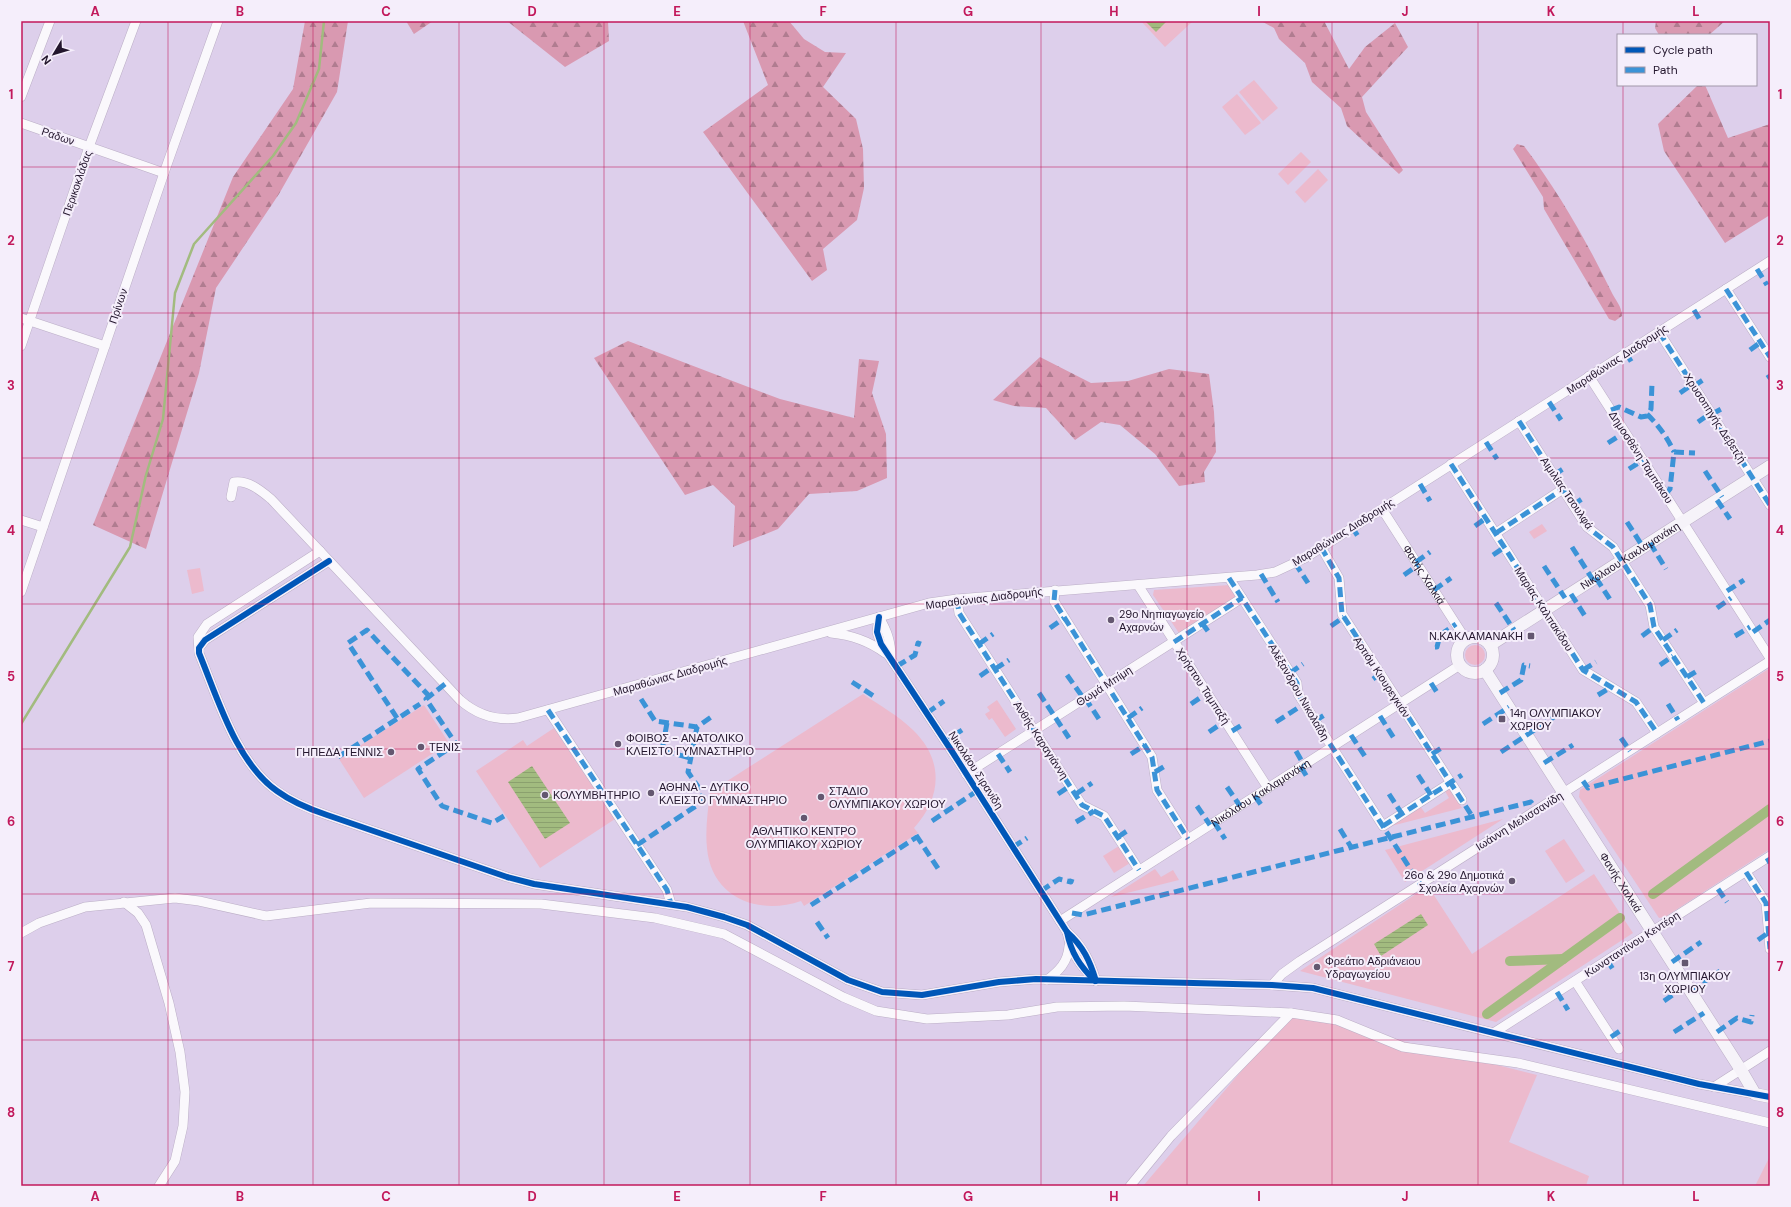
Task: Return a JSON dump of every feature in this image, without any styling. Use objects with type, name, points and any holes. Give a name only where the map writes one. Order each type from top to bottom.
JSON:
[{"type":"street","name":"Περικοκλάδας","points":[[21,346],[25,319],[136,21]]},
{"type":"street","name":"Πρίνων","points":[[21,592],[164,173],[218,21]]},
{"type":"street","points":[[21,97],[50,22]]},
{"type":"street","name":"Ραδων","points":[[21,123],[164,173]]},
{"type":"street","name":"Μαραθώνιας Διαδρομής","points":[[231,497],[234,482],[245,483],[259,490],[271,499],[469,707],[489,716],[502,719],[518,718],[917,606],[957,599],[1055,590],[1229,578],[1274,572],[1292,565],[1382,509],[1770,261]]},
{"type":"street","points":[[1726,289],[1770,356]]},
{"type":"street","points":[[25,319],[105,346]]},
{"type":"street","name":"Χρυσοπηγής Δεβετζή","points":[[1659,332],[1770,505]]},
{"type":"street","name":"Δημοσθένη Ταμπάκου","points":[[1589,376],[1770,659]]},
{"type":"street","name":"Αιμιλίας Τσουλφά","points":[[1519,421],[1587,527],[1613,547],[1650,605],[1654,627],[1704,703]]},
{"type":"street","name":"Μαρίας Καλπακίδου","points":[[1451,464],[1584,670],[1636,702],[1657,733]]},
{"type":"street","name":"Νικόλαου Κακλαμανάκη","points":[[1490,645],[1770,466]]},
{"type":"street","points":[[1496,533],[1563,490]]},
{"type":"street","name":"Φανής Χαλκιά","points":[[1382,509],[1466,640]]},
{"type":"street","points":[[21,520],[43,527]]},
{"type":"street","name":"Αρτιόμ Κιουρεγκιάν","points":[[1321,547],[1339,578],[1342,614],[1462,800]]},
{"type":"street","points":[[320,552],[207,624],[197,642],[199,654],[236,741],[244,755],[264,780],[276,791],[294,802],[327,815],[507,877],[534,884],[702,910],[747,925],[848,980],[882,992],[922,995],[999,982],[1048,980],[1313,988],[1714,1087],[1770,1097]]},
{"type":"street","points":[[199,654],[201,644],[206,640],[329,561]]},
{"type":"street","name":"Αλέξανδρου Νικολαΐδη","points":[[1229,578],[1297,683],[1298,694],[1383,826],[1450,783]]},
{"type":"street","name":"Χρήστου Ταμπαξή","points":[[1138,585],[1268,788]]},
{"type":"street","points":[[1055,590],[1054,601],[1152,757],[1157,790],[1188,839]]},
{"type":"street","name":"Θωμά Μπίμη","points":[[966,774],[1242,598]]},
{"type":"street","name":"Ανθής Καραγιάννη","points":[[957,599],[959,612],[1082,804],[1104,816],[1139,870]]},
{"type":"street","name":"Νικολάου Σιρανίδη","points":[[879,617],[877,632],[881,644],[1067,932],[1077,941],[1090,962],[1096,981]]},
{"type":"street","points":[[825,633],[846,634],[862,639],[877,647],[891,658]]},
{"type":"street","points":[[1471,638],[1480,638],[1490,645],[1493,660],[1485,670],[1477,673],[1471,672],[1460,665],[1458,654],[1459,648],[1466,640],[1471,638]]},
{"type":"street","name":"Ιωάννη Μελισσανίδη","points":[[1272,986],[1282,974],[1300,961],[1564,793],[1770,659]]},
{"type":"street","name":"Νικόλαου Κακλαμανάκη","points":[[1060,921],[1460,665]]},
{"type":"street","name":"Φανής Χαλκιά","points":[[1485,670],[1755,1094]]},
{"type":"street","points":[[548,710],[667,890],[671,904]]},
{"type":"street","name":"Κωνσταντίνου Κεντέρη","points":[[1495,1032],[1770,856]]},
{"type":"street","points":[[1746,872],[1766,903],[1770,950]]},
{"type":"street","points":[[21,933],[39,923],[85,907],[175,898],[199,901],[266,916],[371,903],[541,904],[655,918],[724,934],[843,997],[876,1011],[927,1019],[1008,1015],[1057,1007],[1124,1006],[1291,1013],[1337,1020],[1403,1046],[1518,1063],[1770,1123]]},
{"type":"street","points":[[124,902],[138,913],[146,925],[170,1010],[180,1052],[185,1092],[183,1126],[175,1161],[159,1186]]},
{"type":"street","name":"Νικολάου Σιρανίδη","points":[[1067,932],[1069,946],[1080,966],[1096,981]]},
{"type":"street","points":[[1048,980],[1062,967],[1069,953],[1069,946]]},
{"type":"street","points":[[1575,981],[1620,1050]]},
{"type":"street","points":[[1130,1186],[1171,1136],[1291,1013]]},
{"type":"street","points":[[1714,1087],[1770,1051]]},
{"type":"shaded area","points":[[1141,21],[1193,21],[1165,47]]},
{"type":"shaded area","points":[[1145,21],[1167,21],[1156,32]]},
{"type":"shaded area","points":[[1254,80],[1278,108],[1263,121],[1239,92]]},
{"type":"shaded area","points":[[1237,94],[1261,123],[1245,135],[1222,107]]},
{"type":"shaded area","points":[[1301,152],[1311,162],[1288,185],[1278,174]]},
{"type":"shaded area","points":[[1318,169],[1328,180],[1305,203],[1295,192]]},
{"type":"shaded area","points":[[1542,524],[1547,531],[1534,539],[1529,532]]},
{"type":"shaded area","points":[[200,568],[204,591],[192,594],[187,570]]},
{"type":"shaded area","points":[[1230,585],[1236,597],[1179,633],[1153,595],[1154,590]]},
{"type":"shaded area","points":[[1471,645],[1479,645],[1485,651],[1485,659],[1479,665],[1471,665],[1465,659],[1465,651]]},
{"type":"shaded area","points":[[1770,668],[1770,849],[1665,917],[1659,918],[1579,797],[1580,790]]},
{"type":"shaded area","name":"ΣΤΑΔΙΟ ΟΛΥΜΠΙΑΚΟΥ ΧΩΡΙΟΥ","points":[[863,694],[895,715],[913,730],[923,742],[930,754],[936,779],[930,804],[914,828],[918,833],[804,906],[801,901],[785,905],[769,906],[753,904],[739,898],[727,890],[717,879],[710,865],[706,834],[710,792]]},
{"type":"shaded area","points":[[997,700],[1016,729],[1005,737],[992,718],[989,720],[985,714],[990,711],[987,707]]},
{"type":"shaded area","points":[[424,705],[449,743],[364,798],[339,759]]},
{"type":"shaded area","name":"ΚΟΛΥΜΒΗΤΗΡΙΟ","points":[[554,728],[615,819],[540,868],[476,771],[523,740],[527,746]]},
{"type":"shaded area","points":[[532,766],[570,823],[545,839],[508,782]]},
{"type":"shaded area","points":[[1449,788],[1462,808],[1391,826],[1420,806],[1425,813],[1449,798],[1445,791]]},
{"type":"shaded area","points":[[1503,819],[1405,882],[1385,850]]},
{"type":"shaded area","points":[[1564,839],[1585,871],[1566,883],[1545,851]]},
{"type":"shaded area","points":[[1119,846],[1130,863],[1114,873],[1103,856]]},
{"type":"shaded area","points":[[1155,869],[1161,877],[1173,870],[1179,880],[1111,897]]},
{"type":"shaded area","points":[[1594,874],[1633,933],[1496,1022],[1300,971],[1428,886],[1472,954]]},
{"type":"shaded area","points":[[1421,914],[1428,925],[1381,956],[1374,944]]},
{"type":"shaded area","points":[[1291,1013],[1537,1075],[1509,1142],[1589,1176],[1586,1186],[1143,1186]]},
{"type":"shaded area","points":[[1770,1156],[1770,1186],[1755,1186]]},
{"type":"green space","points":[[305,21],[348,21],[337,92],[279,194],[216,288],[199,373],[146,549],[93,525],[233,177],[293,89]]},
{"type":"green space","points":[[406,21],[433,21],[414,34]]},
{"type":"green space","points":[[507,21],[608,21],[609,41],[565,67]]},
{"type":"green space","points":[[743,21],[789,21],[804,39],[825,52],[846,53],[823,87],[856,119],[863,149],[864,188],[857,220],[823,249],[827,270],[812,281],[703,132],[768,85]]},
{"type":"green space","points":[[1261,21],[1324,21],[1349,69],[1365,47],[1395,23],[1408,47],[1362,97],[1366,112],[1403,170],[1399,174],[1347,126],[1341,108],[1312,82],[1305,63],[1279,39],[1274,28]]},
{"type":"green space","points":[[1656,21],[1725,21],[1710,34],[1658,34],[1655,28]]},
{"type":"green space","points":[[1697,86],[1705,86],[1728,138],[1770,124],[1770,215],[1725,243],[1664,151],[1658,124]]},
{"type":"green space","points":[[1517,144],[1524,146],[1536,163],[1560,198],[1592,253],[1621,309],[1622,316],[1615,321],[1609,319],[1544,209],[1543,197],[1513,149]]},
{"type":"green space","points":[[628,341],[780,399],[854,418],[859,359],[879,361],[872,393],[886,434],[887,478],[857,491],[809,494],[778,529],[733,547],[735,506],[713,485],[685,495],[594,358]]},
{"type":"green space","points":[[1040,357],[1091,383],[1128,381],[1169,369],[1209,374],[1214,412],[1216,452],[1204,472],[1205,482],[1179,486],[1155,454],[1120,425],[1101,422],[1075,440],[1046,408],[1014,406],[993,400]]},
{"type":"waterway","points":[[21,724],[130,547],[146,475],[163,419],[175,293],[194,244],[273,156],[296,123],[319,69],[324,21]]},
{"type":"waterway","points":[[1653,894],[1770,809]]},
{"type":"waterway","points":[[1487,1014],[1620,918]]},
{"type":"waterway","points":[[1510,961],[1563,959]]},
{"type":"marked path","points":[[1757,269],[1767,285]]},
{"type":"marked path","points":[[1726,289],[1770,357]]},
{"type":"marked path","points":[[1694,310],[1700,320]]},
{"type":"marked path","points":[[1659,332],[1770,505]]},
{"type":"marked path","points":[[1750,350],[1761,342]]},
{"type":"marked path","points":[[1626,353],[1632,363]]},
{"type":"marked path","points":[[1694,386],[1706,378]]},
{"type":"marked path","points":[[1611,410],[1619,407],[1641,417],[1647,416],[1651,409],[1652,383]]},
{"type":"marked path","points":[[1680,393],[1693,384]]},
{"type":"marked path","points":[[1549,402],[1561,420]]},
{"type":"marked path","points":[[1712,414],[1725,407]]},
{"type":"marked path","points":[[1698,422],[1711,413]]},
{"type":"marked path","points":[[1647,414],[1669,441],[1674,452]]},
{"type":"marked path","points":[[1519,421],[1587,527],[1613,547],[1650,605],[1654,627],[1704,703]]},
{"type":"marked path","points":[[1608,443],[1625,432]]},
{"type":"marked path","points":[[1486,442],[1497,459]]},
{"type":"marked path","points":[[1665,495],[1670,489],[1674,452],[1695,453]]},
{"type":"marked path","points":[[1629,469],[1643,460]]},
{"type":"marked path","points":[[1451,464],[1583,670],[1636,702],[1657,733]]},
{"type":"marked path","points":[[1554,475],[1566,467]]},
{"type":"marked path","points":[[1705,471],[1722,497]]},
{"type":"marked path","points":[[1420,484],[1430,501]]},
{"type":"marked path","points":[[1496,533],[1563,489]]},
{"type":"marked path","points":[[1573,505],[1585,497]]},
{"type":"marked path","points":[[1717,500],[1730,519]]},
{"type":"marked path","points":[[1475,526],[1486,518]]},
{"type":"marked path","points":[[1627,522],[1643,547]]},
{"type":"marked path","points":[[1352,527],[1359,538]]},
{"type":"marked path","points":[[1650,543],[1666,569]]},
{"type":"marked path","points":[[1321,547],[1339,578],[1342,614],[1472,816]]},
{"type":"marked path","points":[[1493,555],[1505,547]]},
{"type":"marked path","points":[[1572,547],[1593,580]]},
{"type":"marked path","points":[[1416,562],[1430,552]]},
{"type":"marked path","points":[[1295,563],[1308,583]]},
{"type":"marked path","points":[[1404,575],[1418,565]]},
{"type":"marked path","points":[[1544,566],[1565,598]]},
{"type":"marked path","points":[[1261,574],[1278,602]]},
{"type":"marked path","points":[[1229,578],[1297,683],[1298,694],[1420,884]]},
{"type":"marked path","points":[[1434,590],[1451,578]]},
{"type":"marked path","points":[[1596,578],[1611,601]]},
{"type":"marked path","points":[[1727,591],[1744,580]]},
{"type":"marked path","points":[[1055,590],[1054,601],[1152,757],[1157,790],[1188,839]]},
{"type":"marked path","points":[[1571,594],[1585,616]]},
{"type":"marked path","points":[[1174,642],[1242,598]]},
{"type":"marked path","points":[[1717,608],[1731,598]]},
{"type":"marked path","points":[[957,599],[959,613],[1082,805],[1104,816],[1139,870]]},
{"type":"marked path","points":[[1496,603],[1514,630]]},
{"type":"marked path","points":[[1331,626],[1344,617]]},
{"type":"marked path","points":[[1050,628],[1064,618]]},
{"type":"marked path","points":[[1753,632],[1770,620]]},
{"type":"marked path","points":[[1202,623],[1210,634]]},
{"type":"marked path","points":[[1435,647],[1437,647],[1440,635],[1456,624]]},
{"type":"marked path","points":[[1642,636],[1654,627]]},
{"type":"marked path","points":[[1735,636],[1750,627]]},
{"type":"marked path","points":[[397,718],[348,643],[367,630],[430,697]]},
{"type":"marked path","points":[[1663,640],[1677,630]]},
{"type":"marked path","points":[[979,644],[993,634]]},
{"type":"marked path","points":[[897,666],[915,655],[918,643],[921,644]]},
{"type":"marked path","points":[[1660,665],[1673,656]]},
{"type":"marked path","points":[[995,669],[1009,660]]},
{"type":"marked path","points":[[1583,670],[1596,662]]},
{"type":"marked path","points":[[1290,673],[1303,664]]},
{"type":"marked path","points":[[1500,693],[1521,680],[1524,665],[1530,666]]},
{"type":"marked path","points":[[980,676],[994,666]]},
{"type":"marked path","points":[[1687,677],[1697,671]]},
{"type":"marked path","points":[[1373,679],[1380,674]]},
{"type":"marked path","points":[[1067,675],[1084,699]]},
{"type":"marked path","points":[[852,682],[875,697]]},
{"type":"marked path","points":[[1431,683],[1438,694]]},
{"type":"marked path","points":[[445,684],[426,699],[456,744],[418,769],[442,806],[492,823],[504,816]]},
{"type":"marked path","points":[[1598,695],[1611,687]]},
{"type":"marked path","points":[[1039,693],[1069,738]]},
{"type":"marked path","points":[[1191,704],[1207,693]]},
{"type":"marked path","points":[[1085,698],[1099,719]]},
{"type":"marked path","points":[[641,699],[655,721],[697,727],[714,715]]},
{"type":"marked path","points":[[927,713],[944,701]]},
{"type":"marked path","points":[[338,757],[420,704]]},
{"type":"marked path","points":[[1276,722],[1304,704]]},
{"type":"marked path","points":[[1668,704],[1678,720]]},
{"type":"marked path","points":[[1483,724],[1509,707]]},
{"type":"marked path","points":[[1128,718],[1142,708]]},
{"type":"marked path","points":[[548,710],[667,890],[671,904]]},
{"type":"marked path","points":[[1315,721],[1326,714]]},
{"type":"marked path","points":[[1380,716],[1395,740]]},
{"type":"marked path","points":[[1501,752],[1554,717]]},
{"type":"marked path","points":[[1209,732],[1225,721]]},
{"type":"marked path","points":[[667,723],[662,750],[690,758]]},
{"type":"marked path","points":[[1232,731],[1242,725]]},
{"type":"marked path","points":[[637,845],[699,804],[703,794],[688,772],[697,727]]},
{"type":"marked path","points":[[945,741],[962,730]]},
{"type":"marked path","points":[[1351,735],[1366,758]]},
{"type":"marked path","points":[[1621,738],[1630,751]]},
{"type":"marked path","points":[[1583,781],[1588,788],[1770,741]]},
{"type":"marked path","points":[[1131,754],[1145,745]]},
{"type":"marked path","points":[[1544,763],[1573,745]]},
{"type":"marked path","points":[[1432,754],[1443,747]]},
{"type":"marked path","points":[[1296,751],[1304,765]]},
{"type":"marked path","points":[[998,754],[1010,772]]},
{"type":"marked path","points":[[1155,772],[1165,766]]},
{"type":"marked path","points":[[1301,767],[1307,777]]},
{"type":"marked path","points":[[1418,775],[1431,795]]},
{"type":"marked path","points":[[1383,826],[1462,775]]},
{"type":"marked path","points":[[1076,794],[1092,783]]},
{"type":"marked path","points":[[1058,794],[1070,786]]},
{"type":"marked path","points":[[1227,787],[1240,806]]},
{"type":"marked path","points":[[932,821],[977,791]]},
{"type":"marked path","points":[[1389,794],[1402,814]]},
{"type":"marked path","points":[[1255,796],[1262,806]]},
{"type":"marked path","points":[[1072,913],[1083,915],[1531,802],[1537,810]]},
{"type":"marked path","points":[[1197,806],[1210,825]]},
{"type":"marked path","points":[[1076,822],[1094,811]]},
{"type":"marked path","points":[[1214,822],[1225,839]]},
{"type":"marked path","points":[[1118,837],[1130,829]]},
{"type":"marked path","points":[[1340,829],[1351,847]]},
{"type":"marked path","points":[[916,835],[939,870]]},
{"type":"marked path","points":[[811,905],[917,837]]},
{"type":"marked path","points":[[1013,847],[1027,838]]},
{"type":"marked path","points":[[1767,858],[1770,863]]},
{"type":"marked path","points":[[1746,872],[1766,903],[1770,949]]},
{"type":"marked path","points":[[1041,891],[1059,879],[1071,882],[1072,879]]},
{"type":"marked path","points":[[1718,889],[1727,902]]},
{"type":"marked path","points":[[817,922],[828,938]]},
{"type":"marked path","points":[[1758,940],[1768,933]]},
{"type":"marked path","points":[[1672,962],[1701,942]]},
{"type":"marked path","points":[[1607,960],[1614,971]]},
{"type":"marked path","points":[[1690,991],[1720,971]]},
{"type":"marked path","points":[[1664,1001],[1687,985]]},
{"type":"marked path","points":[[1557,992],[1568,1010]]},
{"type":"marked path","points":[[1674,1032],[1704,1013]]},
{"type":"marked path","points":[[1717,1032],[1737,1018],[1751,1022],[1752,1015]]},
{"type":"marked path","points":[[1611,1037],[1623,1029]]},
{"type":"cycle path","points":[[329,561],[205,640],[199,648],[199,653],[221,709],[239,747],[250,764],[263,779],[277,791],[295,802],[314,810],[507,877],[534,884],[687,907],[724,917],[747,925],[848,980],[882,992],[922,995],[999,982],[1036,979],[1272,985],[1313,988],[1699,1084],[1770,1097]]},
{"type":"cycle path","points":[[879,617],[877,632],[881,644],[953,753],[1067,932],[1082,948],[1096,981]]},
{"type":"cycle path","points":[[1067,932],[1077,959],[1095,981]]},
{"type":"place","name":"29ο Νηπιαγωγείο Αχαρνών","points":[[1111,620]]},
{"type":"place","name":"Ν.ΚΑΚΛΑΜΑΝΑΚΗ","points":[[1531,636]]},
{"type":"place","name":"14η ΟΛΥΜΠΙΑΚΟΥ ΧΩΡΙΟΥ","points":[[1502,719]]},
{"type":"place","name":"ΦΟΙΒΟΣ - ΑΝΑΤΟΛΙΚΟ ΚΛΕΙΣΤΟ ΓΥΜΝΑΣΤΗΡΙΟ","points":[[618,744]]},
{"type":"place","name":"ΤΕΝΙΣ","points":[[421,747]]},
{"type":"place","name":"ΓΗΠΕΔΑ ΤΕΝΝΙΣ","points":[[391,752]]},
{"type":"place","name":"ΑΘΗΝΑ - ΔΥΤΙΚΟ ΚΛΕΙΣΤΟ ΓΥΜΝΑΣΤΗΡΙΟ","points":[[651,793]]},
{"type":"place","name":"ΚΟΛΥΜΒΗΤΗΡΙΟ","points":[[545,795]]},
{"type":"place","name":"ΣΤΑΔΙΟ ΟΛΥΜΠΙΑΚΟΥ ΧΩΡΙΟΥ","points":[[821,797]]},
{"type":"place","name":"ΑΘΛΗΤΙΚΟ ΚΕΝΤΡΟ ΟΛΥΜΠΙΑΚΟΥ ΧΩΡΙΟΥ","points":[[804,818]]},
{"type":"place","name":"26ο & 29ο Δημοτικά Σχολεία Αχαρνών","points":[[1512,881]]},
{"type":"place","name":"13η ΟΛΥΜΠΙΑΚΟΥ ΧΩΡΙΟΥ","points":[[1685,963]]},
{"type":"place","name":"Φρεάτιο Αδριάνειου Υδραγωγείου","points":[[1317,967]]}]
